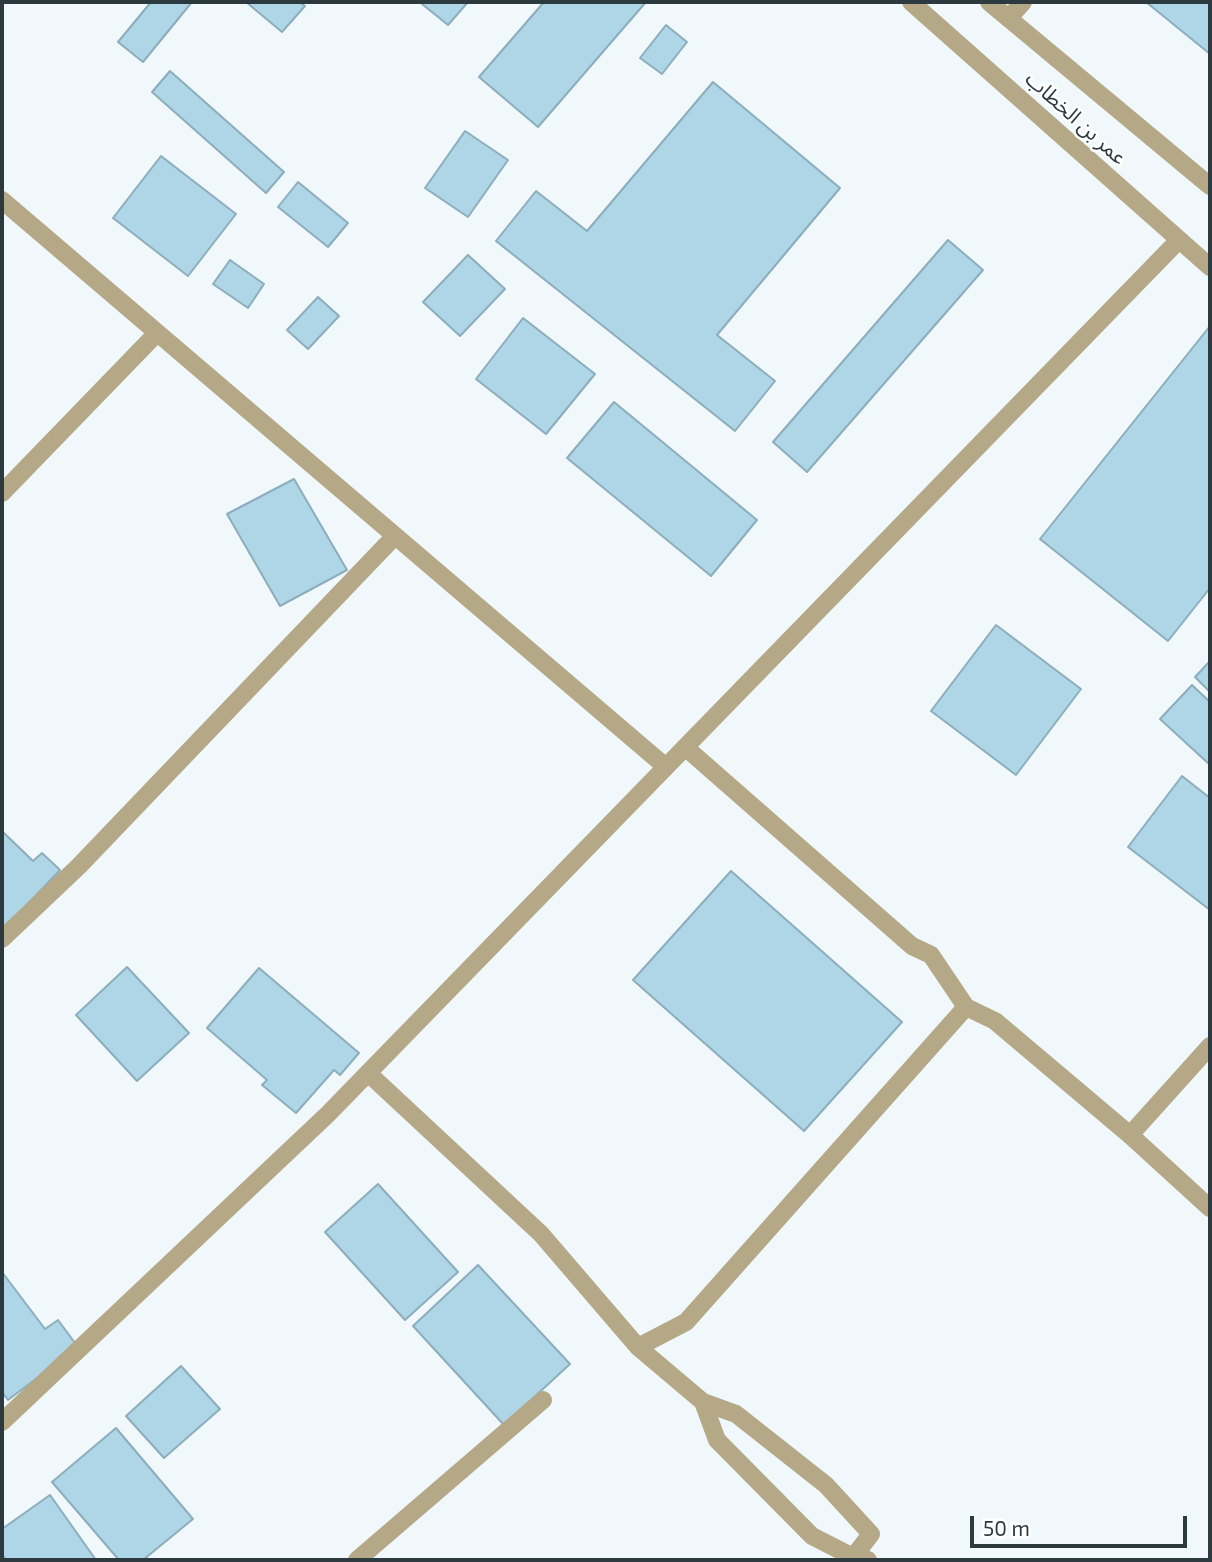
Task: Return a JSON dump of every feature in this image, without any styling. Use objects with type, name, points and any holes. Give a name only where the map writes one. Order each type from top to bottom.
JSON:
[{"type":"street","name":"عمر بن الخطاب","points":[[911,2],[1210,267]]},
{"type":"street","name":"عمر بن الخطاب","points":[[989,2],[1210,186]]},
{"type":"street","points":[[1009,18],[1023,2]]},
{"type":"street","points":[[2,200],[666,767]]},
{"type":"street","points":[[2,1422],[328,1114],[1178,241]]},
{"type":"street","points":[[2,493],[157,333]]},
{"type":"street","points":[[2,939],[79,866],[394,537]]},
{"type":"street","points":[[685,747],[912,946],[931,955],[966,1007],[995,1021],[1130,1135],[1210,1208]]},
{"type":"street","points":[[638,1347],[686,1322],[966,1007]]},
{"type":"street","points":[[1130,1135],[1210,1046]]},
{"type":"street","points":[[368,1073],[541,1234],[638,1347],[703,1402],[736,1414],[826,1485],[871,1534],[858,1559],[812,1536],[717,1440],[703,1402]]},
{"type":"street","points":[[357,1560],[543,1400]]},
{"type":"building","points":[[151,2],[192,2],[143,62],[118,42]]},
{"type":"building","points":[[246,2],[299,2],[305,6],[282,32]]},
{"type":"building","points":[[468,2],[448,25],[422,4]]},
{"type":"building","points":[[544,2],[646,2],[538,127],[479,77]]},
{"type":"building","points":[[1146,2],[1210,2],[1210,54]]},
{"type":"building","points":[[666,25],[687,42],[662,74],[640,58]]},
{"type":"building","points":[[170,71],[284,172],[266,193],[152,92]]},
{"type":"building","points":[[713,82],[840,188],[717,335],[775,381],[735,431],[496,241],[536,191],[587,231]]},
{"type":"building","points":[[465,131],[508,160],[468,217],[425,188]]},
{"type":"building","points":[[161,156],[236,214],[188,276],[113,218]]},
{"type":"building","points":[[298,182],[348,223],[328,247],[278,207]]},
{"type":"building","points":[[948,240],[983,270],[807,472],[773,442]]},
{"type":"building","points":[[468,255],[505,289],[460,336],[423,302]]},
{"type":"building","points":[[230,260],[264,284],[248,308],[213,284]]},
{"type":"building","points":[[318,297],[339,316],[308,349],[287,330]]},
{"type":"building","points":[[523,318],[595,374],[546,434],[476,379]]},
{"type":"building","points":[[1210,326],[1210,588],[1168,641],[1040,539]]},
{"type":"building","points":[[614,402],[757,520],[711,576],[567,458]]},
{"type":"building","points":[[294,479],[347,570],[280,606],[227,514]]},
{"type":"building","points":[[996,625],[1081,689],[1016,775],[931,711]]},
{"type":"building","points":[[1210,661],[1210,692],[1195,677]]},
{"type":"building","points":[[1192,685],[1210,702],[1210,765],[1160,719]]},
{"type":"building","points":[[1182,776],[1210,798],[1210,910],[1128,847]]},
{"type":"building","points":[[2,831],[33,861],[42,853],[60,870],[5,928],[2,925]]},
{"type":"building","points":[[731,871],[902,1022],[804,1131],[633,980]]},
{"type":"building","points":[[127,967],[189,1033],[137,1081],[76,1015]]},
{"type":"building","points":[[259,968],[359,1053],[340,1075],[334,1070],[296,1113],[262,1085],[267,1080],[207,1028]]},
{"type":"building","points":[[378,1184],[458,1272],[405,1320],[325,1232]]},
{"type":"building","points":[[478,1265],[570,1364],[504,1425],[413,1326]]},
{"type":"building","points":[[2,1272],[45,1329],[58,1320],[78,1347],[8,1400],[2,1392]]},
{"type":"building","points":[[181,1366],[220,1409],[164,1458],[126,1416]]},
{"type":"building","points":[[116,1428],[193,1519],[143,1560],[119,1560],[52,1482]]},
{"type":"building","points":[[50,1495],[96,1560],[6,1560],[2,1554],[2,1529]]}]
